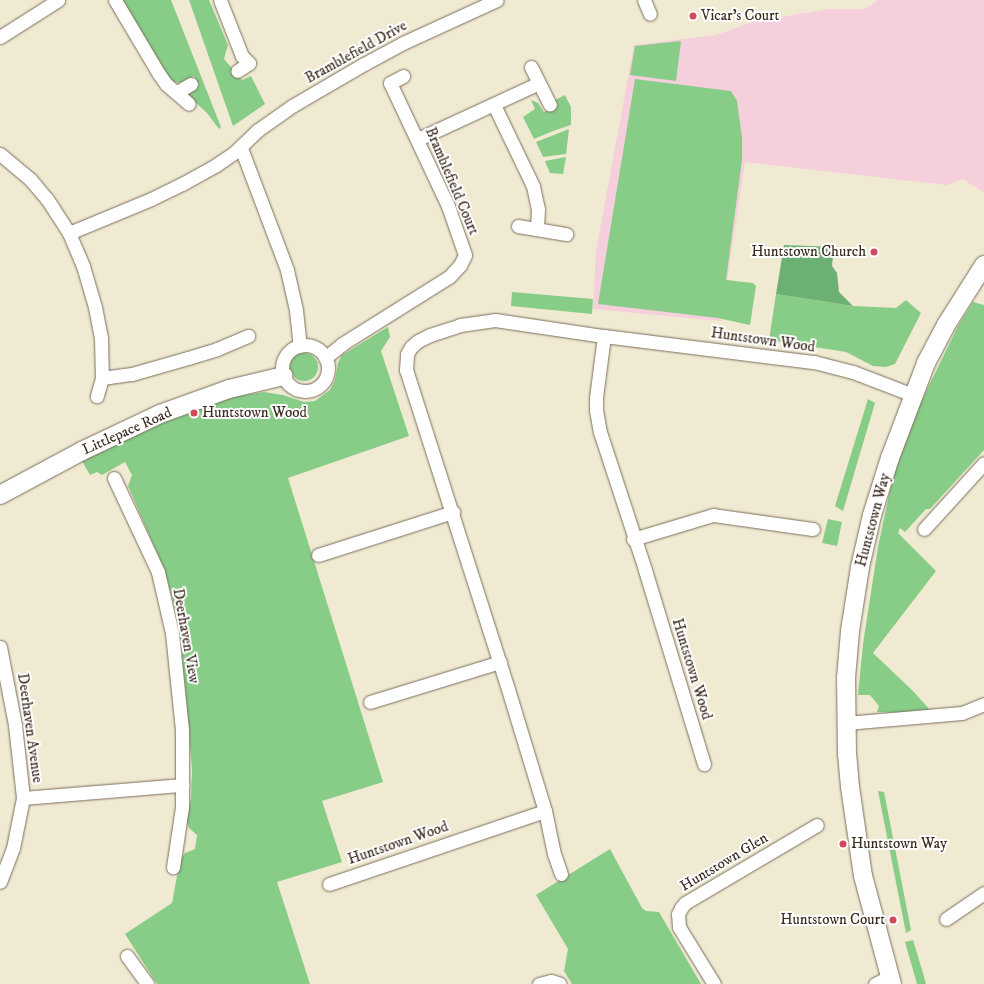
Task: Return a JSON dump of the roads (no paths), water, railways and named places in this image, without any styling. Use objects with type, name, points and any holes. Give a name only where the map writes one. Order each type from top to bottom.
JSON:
[{"type":"street","points":[[0,37],[58,0]]},
{"type":"street","points":[[115,0],[154,67],[166,84],[189,104]]},
{"type":"street","points":[[220,0],[242,56],[249,63],[237,70]]},
{"type":"street","name":"Bramblefield Drive","points":[[69,232],[151,199],[211,169],[241,148],[258,130],[292,106],[364,64],[479,3],[497,0]]},
{"type":"street","points":[[644,0],[650,14]]},
{"type":"street","points":[[531,67],[550,105]]},
{"type":"street","name":"Bramblefield Court","points":[[325,358],[342,344],[449,277],[460,266],[465,255],[454,220],[418,139],[390,82],[403,76]]},
{"type":"street","points":[[418,139],[539,83]]},
{"type":"street","points":[[176,92],[192,84]]},
{"type":"street","points":[[494,105],[533,186],[538,209],[537,230]]},
{"type":"street","points":[[241,148],[287,270],[296,310],[300,346]]},
{"type":"street","points":[[0,154],[30,180],[47,199],[69,232],[83,266],[95,307],[101,338],[102,378],[97,396]]},
{"type":"street","points":[[518,226],[566,234]]},
{"type":"street","name":"Huntstown Way","points":[[885,982],[855,832],[846,723],[848,654],[860,567],[872,515],[913,395],[926,363],[946,324],[984,265]]},
{"type":"street","name":"Huntstown Wood","points":[[561,874],[554,854],[545,811],[500,662],[406,370],[407,354],[411,347],[424,338],[460,325],[495,320],[604,336],[814,362],[853,372],[913,395]]},
{"type":"street","points":[[102,378],[132,374],[188,358],[217,349],[248,336]]},
{"type":"street","name":"Huntstown Wood","points":[[604,336],[596,410],[602,440],[633,538],[645,570],[704,764]]},
{"type":"street","points":[[300,346],[316,348],[325,358],[327,373],[324,379],[314,388],[305,391],[295,388],[288,383],[283,376],[282,367],[284,358],[291,350],[300,346]]},
{"type":"street","name":"Littlepace Road","points":[[0,495],[82,451],[160,414],[229,390],[283,376]]},
{"type":"street","points":[[924,529],[984,463]]},
{"type":"street","name":"Deerhaven View","points":[[114,478],[158,572],[169,613],[179,691],[182,729],[182,807],[173,867]]},
{"type":"street","points":[[318,555],[452,512]]},
{"type":"street","points":[[633,538],[713,515],[814,529]]},
{"type":"street","name":"Deerhaven Avenue","points":[[0,646],[4,678],[15,725],[23,798],[13,848],[0,882]]},
{"type":"street","points":[[370,702],[500,662]]},
{"type":"street","points":[[846,723],[962,713],[984,704]]},
{"type":"street","points":[[23,798],[182,785]]},
{"type":"street","name":"Huntstown Wood","points":[[329,884],[545,811]]},
{"type":"street","name":"Huntstown Glen","points":[[714,984],[679,928],[678,914],[681,908],[686,903],[817,825]]},
{"type":"street","points":[[946,919],[984,893]]},
{"type":"street","points":[[127,956],[147,984]]},
{"type":"street","points":[[539,984],[551,981],[560,984]]},
{"type":"place","name":"Vicar's Court","points":[[693,16]]},
{"type":"place","name":"Huntstown Church","points":[[874,252]]},
{"type":"place","name":"Huntstown Wood","points":[[194,413]]},
{"type":"place","name":"Huntstown Way","points":[[843,844]]},
{"type":"place","name":"Huntstown Court","points":[[893,920]]}]
